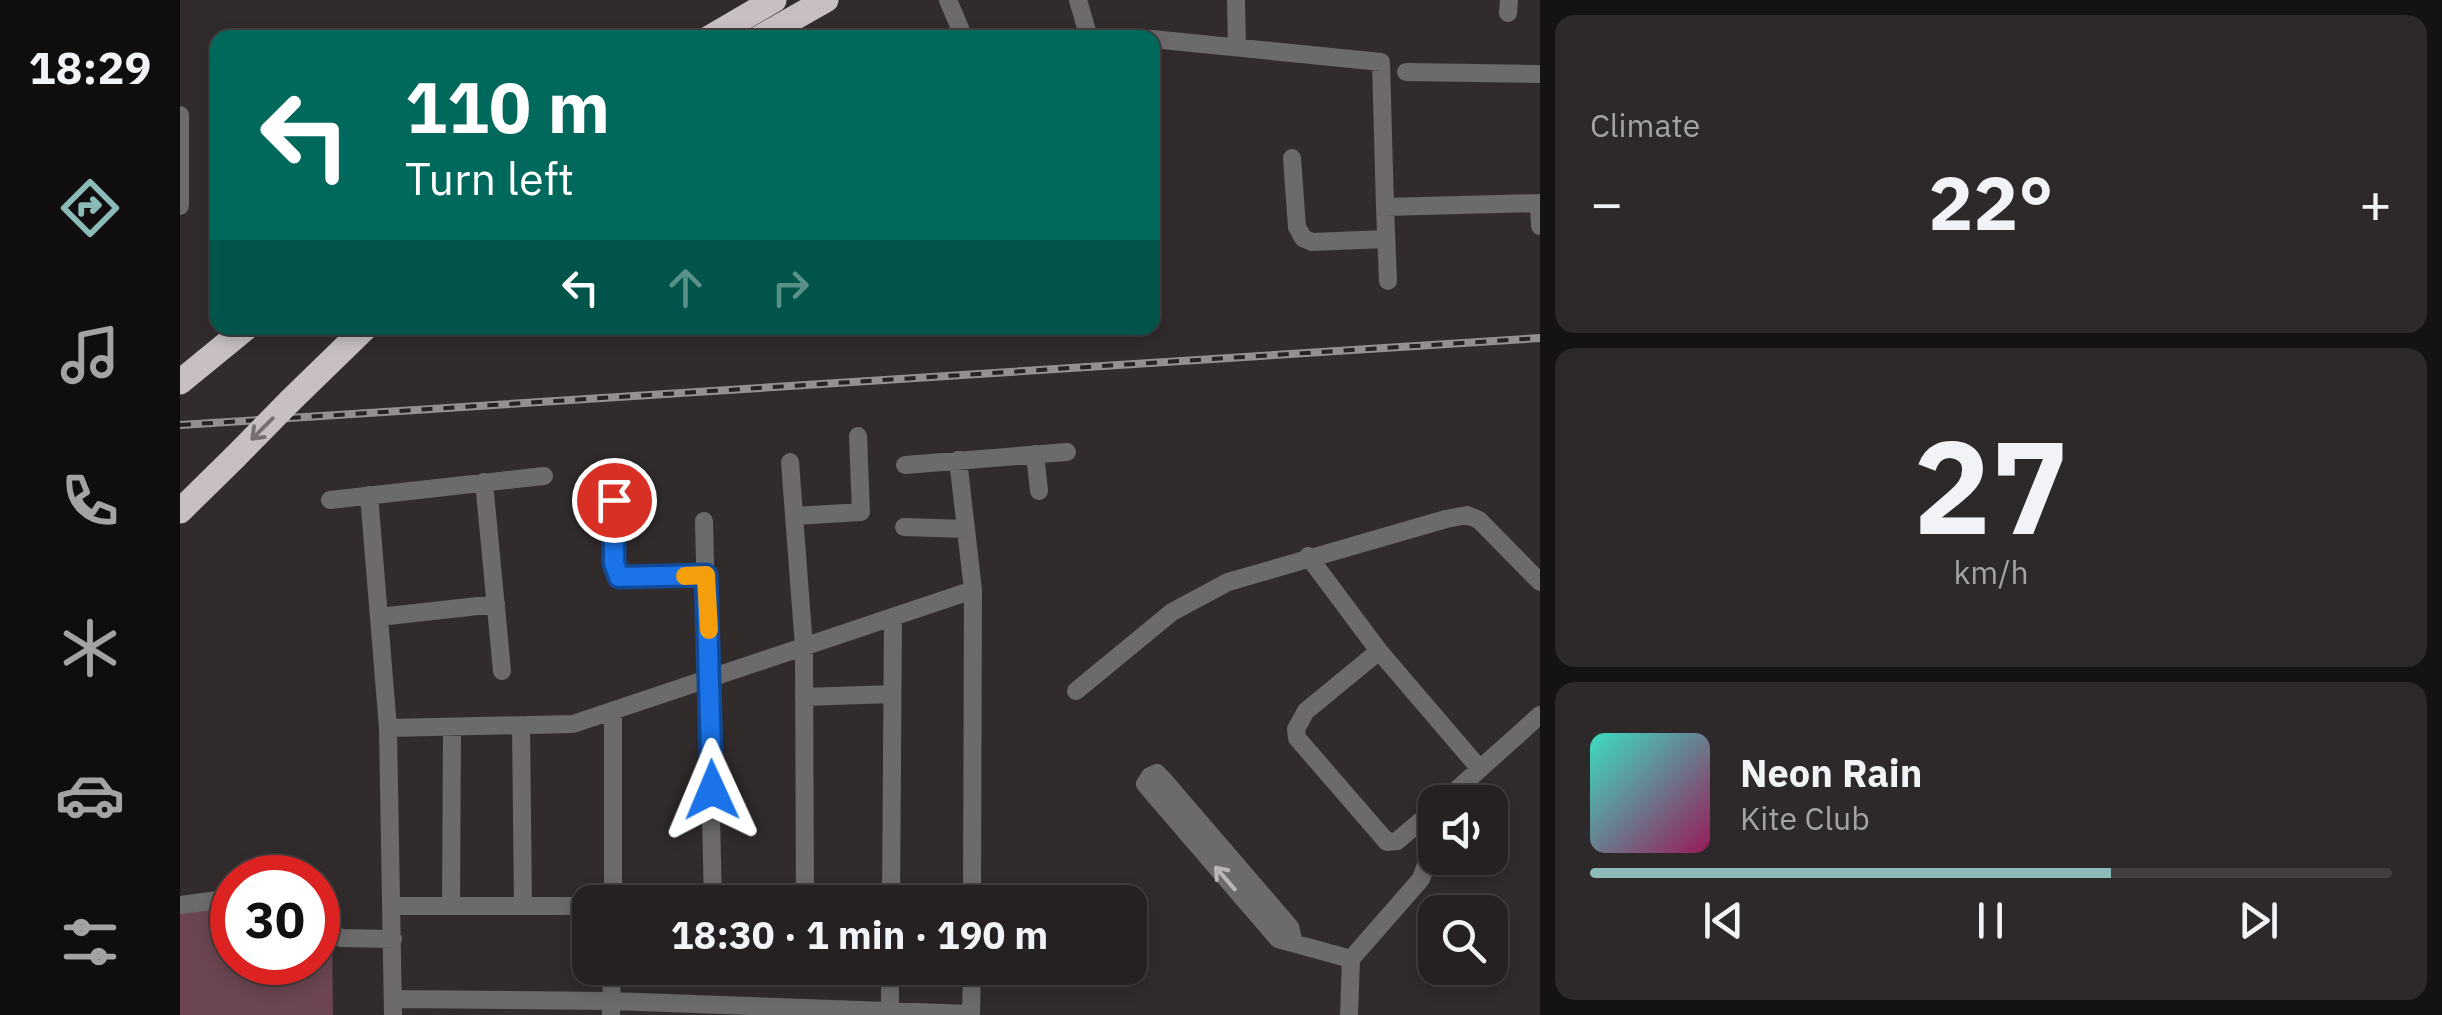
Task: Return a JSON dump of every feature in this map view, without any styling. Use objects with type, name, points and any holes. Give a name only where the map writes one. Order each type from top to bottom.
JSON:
[{"type":"highway","points":[[723,30],[774,0]]},
{"type":"highway","points":[[773,30],[826,0]]},
{"type":"highway","points":[[184,379],[237,335]]},
{"type":"highway","points":[[180,511],[358,335]]},
{"type":"street","points":[[948,0],[961,30]]},
{"type":"street","points":[[1078,0],[1087,30]]},
{"type":"street","points":[[1236,0],[1237,46]]},
{"type":"street","points":[[1160,40],[1381,62],[1388,281]]},
{"type":"street","points":[[1406,72],[1540,74]]},
{"type":"street","points":[[180,115],[180,206]]},
{"type":"street","points":[[1292,158],[1302,238],[1312,242],[1386,239]]},
{"type":"street","points":[[1385,207],[1539,203],[1540,226]]},
{"type":"street","points":[[794,516],[860,512],[858,436]]},
{"type":"street","points":[[905,465],[1067,452]]},
{"type":"street","points":[[1036,454],[1038,490]]},
{"type":"street","points":[[958,460],[974,590],[972,885]]},
{"type":"street","points":[[790,462],[804,647],[805,885]]},
{"type":"street","points":[[613,469],[617,574],[624,579],[706,575]]},
{"type":"street","points":[[330,500],[544,476]]},
{"type":"street","points":[[484,482],[502,671]]},
{"type":"street","points":[[369,495],[388,728],[393,1007],[972,1015],[972,985]]},
{"type":"street","points":[[1076,691],[1172,612],[1228,582],[1308,556],[1467,516],[1487,527],[1540,582]]},
{"type":"street","points":[[704,521],[713,885]]},
{"type":"street","points":[[904,527],[966,529]]},
{"type":"street","points":[[1308,556],[1380,652],[1480,768]]},
{"type":"street","points":[[388,728],[573,724],[974,590]]},
{"type":"street","points":[[379,617],[496,604]]},
{"type":"street","points":[[891,885],[892,618]]},
{"type":"street","points":[[1380,652],[1306,712],[1296,728],[1297,738],[1387,842],[1397,840],[1418,823]]},
{"type":"street","points":[[804,697],[892,694]]},
{"type":"street","points":[[612,885],[614,711]]},
{"type":"street","points":[[1461,785],[1540,715]]},
{"type":"street","points":[[520,726],[523,906]]},
{"type":"street","points":[[451,906],[452,728]]},
{"type":"street","points":[[1294,943],[1290,927],[1162,778],[1157,773],[1150,776],[1146,786],[1278,939],[1351,959]]},
{"type":"street","points":[[1349,1015],[1351,959],[1423,875]]},
{"type":"street","points":[[180,906],[210,901]]},
{"type":"street","points":[[393,906],[572,906]]},
{"type":"street","points":[[340,937],[393,938]]},
{"type":"street","points":[[890,985],[890,1011]]},
{"type":"shaded area","points":[[210,909],[210,985],[333,985],[333,1015],[180,1015],[180,914]]},
{"type":"railway","points":[[180,425],[1540,338]]},
{"type":"slow traffic","points":[[685,576],[706,575],[709,630]]},
{"type":"route","points":[[614,500],[614,563],[619,577],[706,575],[712,790]]}]
